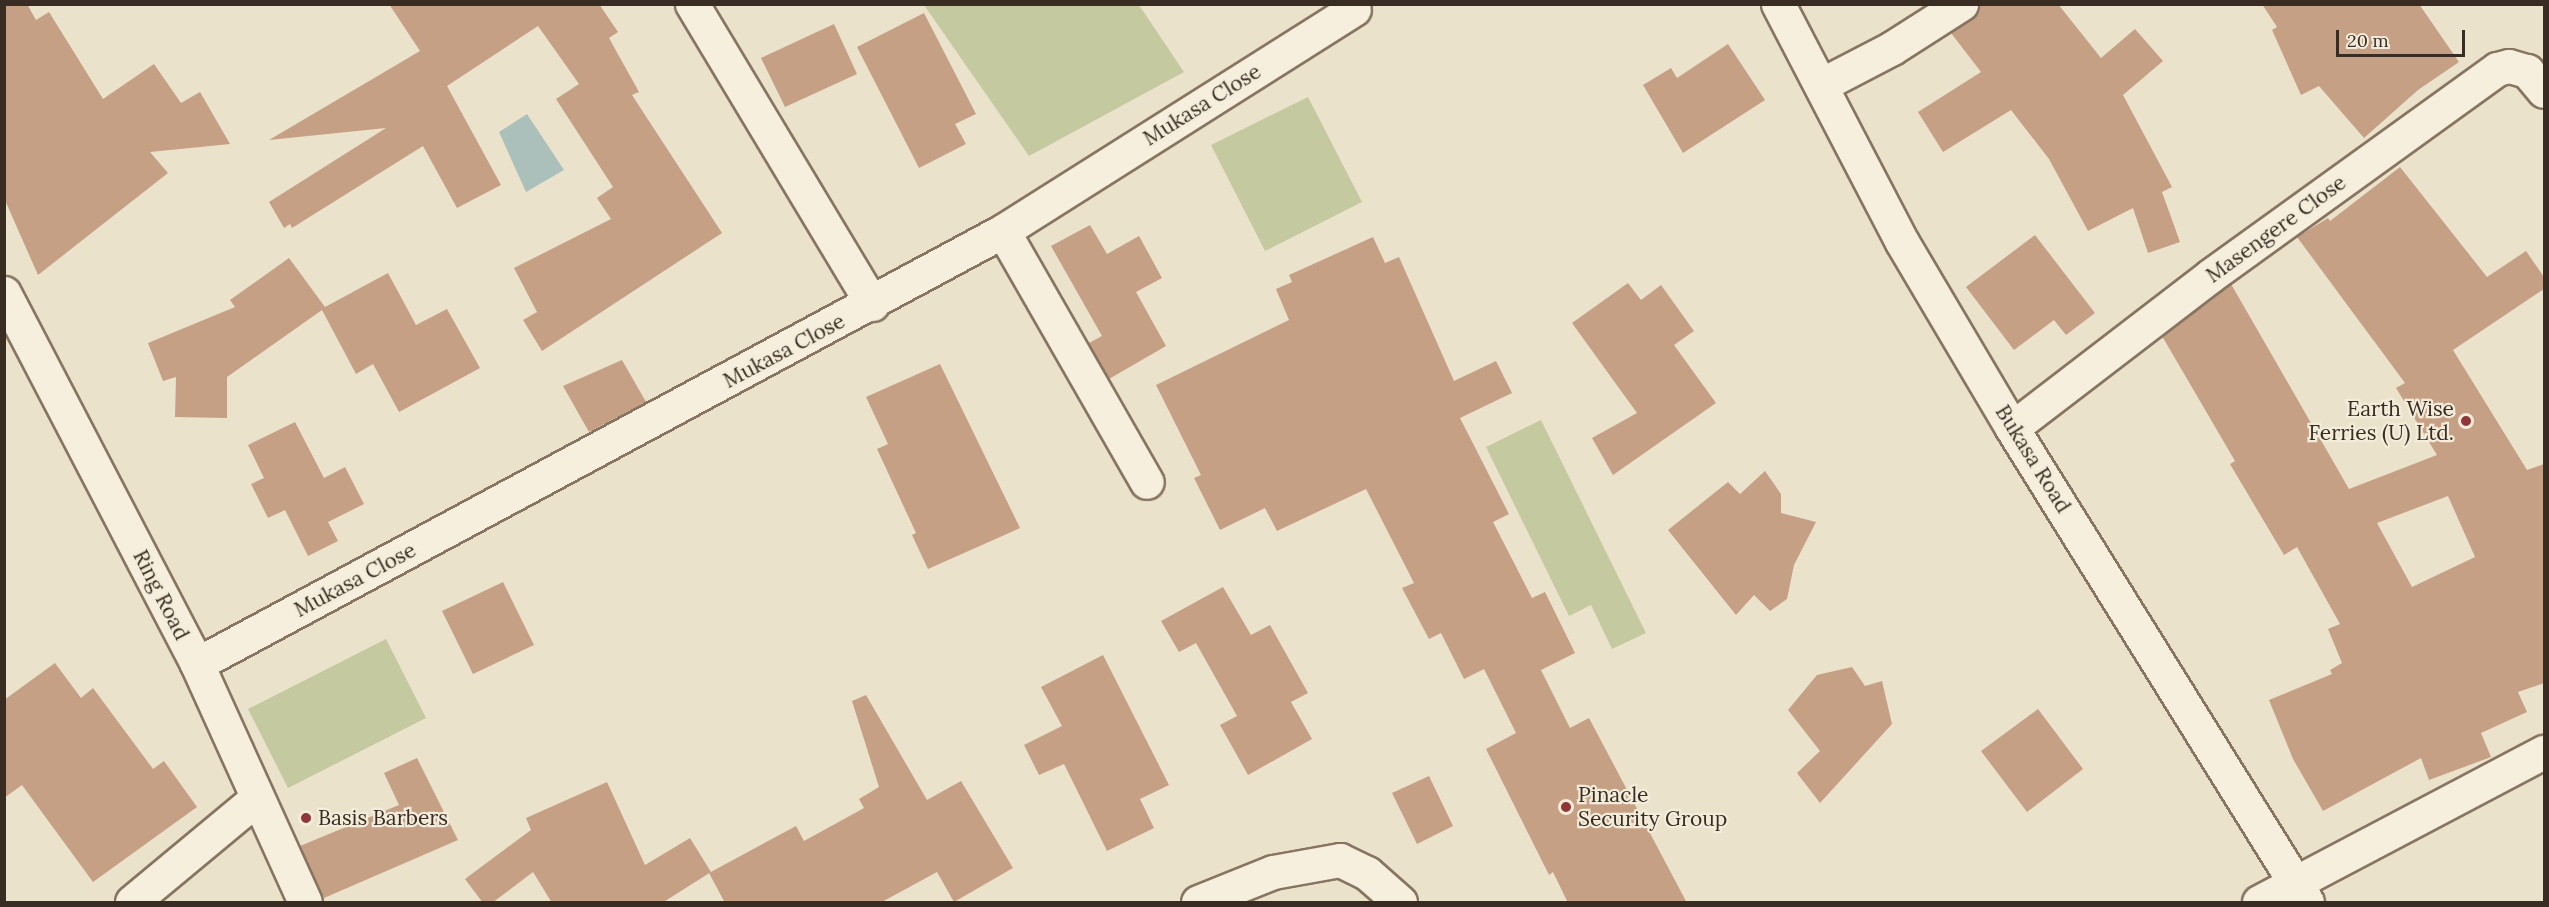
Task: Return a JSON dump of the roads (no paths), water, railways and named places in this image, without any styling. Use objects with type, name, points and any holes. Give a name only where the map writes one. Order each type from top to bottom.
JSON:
[{"type":"street","points":[[692,4],[872,304]]},
{"type":"street","name":"Bukasa Road","points":[[1778,4],[1902,242],[2012,428],[2302,891]]},
{"type":"street","points":[[1821,85],[1892,48],[1961,4]]},
{"type":"street","name":"Mukasa Close","points":[[197,664],[872,304],[1003,231],[1354,9]]},
{"type":"street","name":"Masengere Close","points":[[2012,428],[2210,276],[2497,69],[2509,66],[2527,71],[2544,91]]},
{"type":"street","points":[[1003,231],[1148,482]]},
{"type":"street","name":"Ring Road","points":[[4,293],[197,664],[255,800],[305,903]]},
{"type":"street","points":[[2259,903],[2302,891],[2544,752]]},
{"type":"street","points":[[132,903],[255,800]]},
{"type":"street","points":[[1198,903],[1273,872],[1340,860],[1367,873],[1400,903]]},
{"type":"water","points":[[527,114],[564,170],[526,192],[499,132]]},
{"type":"place","name":"Earth Wise Ferries (U) Ltd.","points":[[2466,421]]},
{"type":"place","name":"Pinacle Security Group","points":[[1566,807]]},
{"type":"place","name":"Basis Barbers","points":[[306,818]]}]
